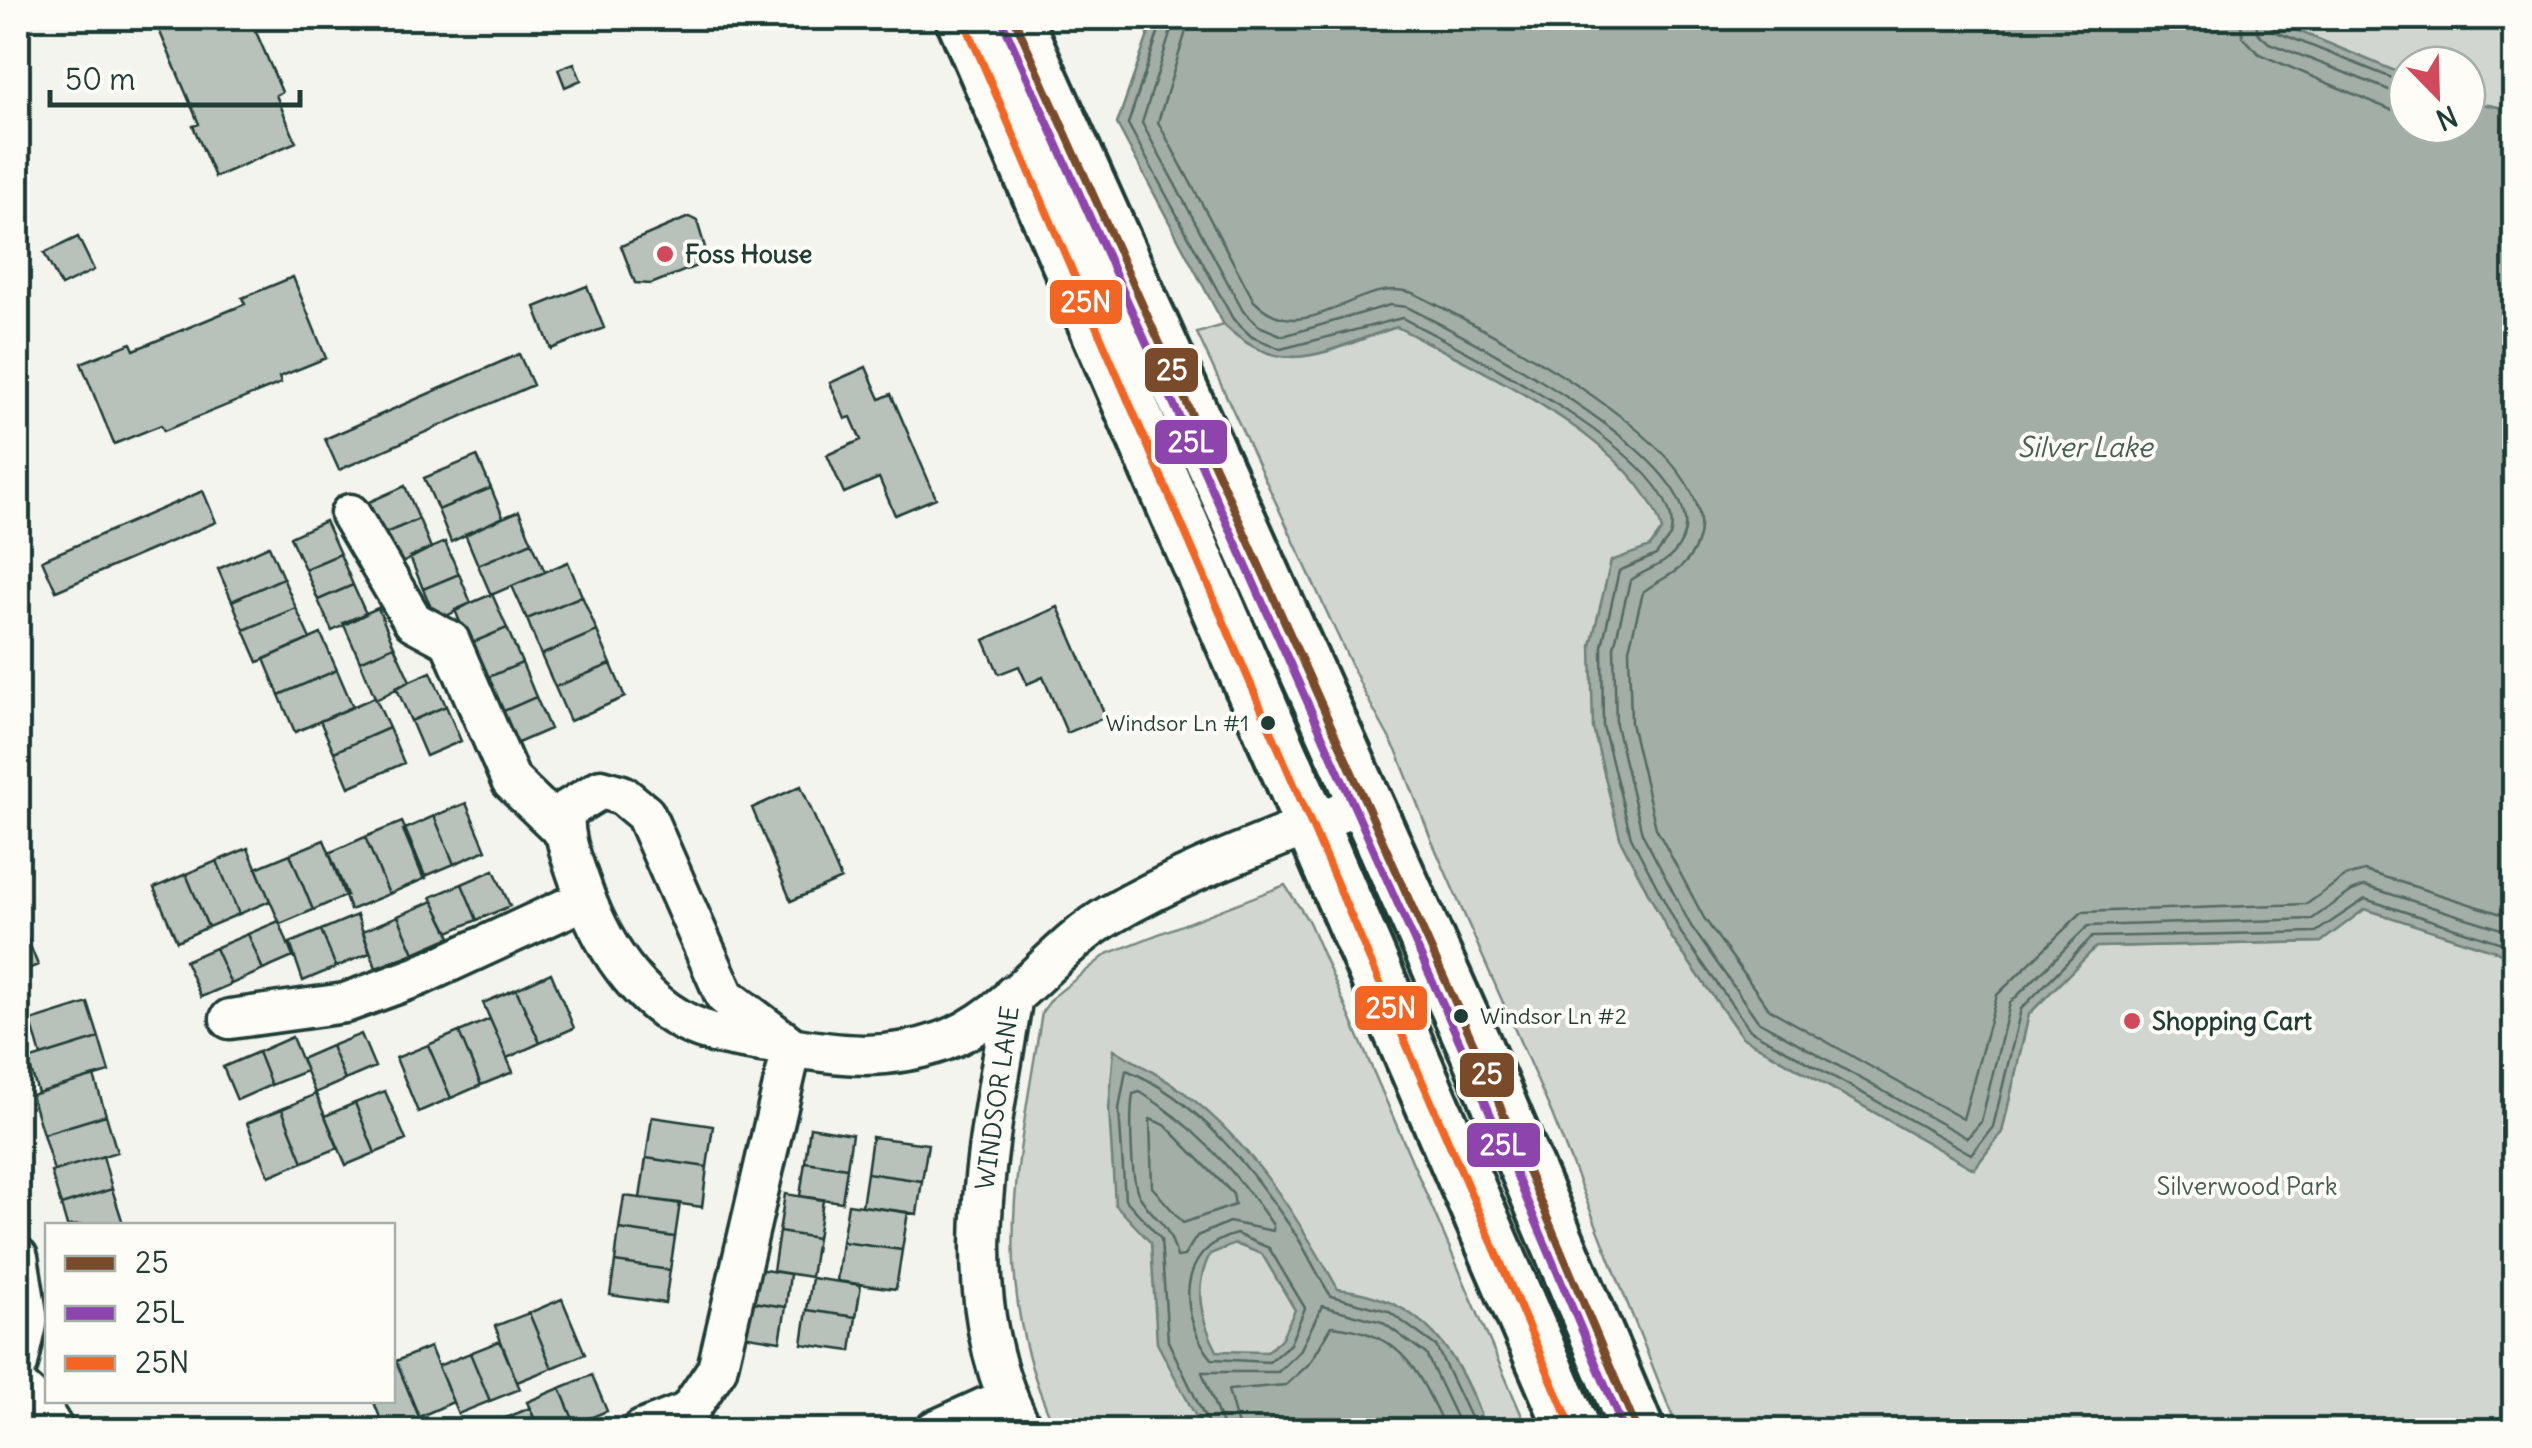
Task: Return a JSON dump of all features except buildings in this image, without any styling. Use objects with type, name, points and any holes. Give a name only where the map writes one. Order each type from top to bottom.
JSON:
[{"type":"main road","points":[[963,18],[1574,1430]]},
{"type":"main road","points":[[1014,18],[1366,802],[1637,1430]]},
{"type":"street","name":"WINDSOR LANE","points":[[350,514],[413,621],[450,641],[511,781],[563,832]]},
{"type":"street","name":"WINDSOR LANE","points":[[792,1047],[725,996],[645,814],[622,794],[601,789],[565,811],[563,832],[586,899],[621,969],[650,998],[707,1032],[792,1047],[868,1057],[910,1052],[947,1040],[982,1020],[1012,994]]},
{"type":"street","points":[[1012,994],[1058,952],[1107,916],[1169,884],[1366,802]]},
{"type":"street","points":[[230,1019],[345,1003],[419,976],[586,899]]},
{"type":"street","name":"WINDSOR LANE","points":[[1012,994],[984,1189],[980,1255],[985,1316],[1016,1414]]},
{"type":"street","points":[[642,1430],[688,1412],[717,1369],[792,1047]]},
{"type":"street","points":[[18,1257],[28,1320],[18,1364]]},
{"type":"street","points":[[18,1387],[40,1407],[54,1430]]},
{"type":"street","points":[[935,1430],[1016,1414]]},
{"type":"green space","points":[[2267,18],[2514,18],[2514,110],[2487,105],[2487,45],[2387,45],[2387,68]]},
{"type":"green space","name":"Silverwood Park","points":[[1224,325],[1267,353],[1287,357],[1328,352],[1397,327],[1550,410],[1622,466],[1648,497],[1663,530],[1650,547],[1593,728],[1621,841],[1672,938],[1742,1037],[1974,1169],[2002,1132],[2029,1014],[2095,947],[2321,942],[2365,908],[2514,957],[2514,1430],[1678,1430],[1552,1114],[1431,839],[1398,754],[1364,692],[1197,333]]},
{"type":"green space","points":[[1285,885],[1309,922],[1528,1430],[1056,1430],[1034,1376],[1014,1273],[1017,1173],[1042,1012],[1053,997],[1107,954]]},
{"type":"water","name":"Silver Lake","points":[[1154,18],[2267,18],[2387,68],[2387,145],[2487,145],[2487,105],[2514,110],[2514,957],[2365,909],[2321,942],[2096,947],[2029,1014],[2002,1132],[1974,1169],[1742,1037],[1672,938],[1621,841],[1593,728],[1591,645],[1611,561],[1650,547],[1662,530],[1647,498],[1622,467],[1589,437],[1550,410],[1397,327],[1307,356],[1267,353],[1246,343],[1224,325],[1117,124]]},
{"type":"water","points":[[1114,1049],[1178,1088],[1210,1114],[1272,1184],[1338,1289],[1394,1304],[1434,1334],[1464,1377],[1486,1430],[1203,1430],[1157,1343],[1151,1243],[1115,1204],[1109,1109]],"holes":[[[1235,1244],[1262,1254],[1295,1310],[1281,1339],[1267,1352],[1217,1351],[1206,1327],[1200,1291],[1210,1254]]]},
{"type":"transit line","name":"25N","points":[[963,18],[1573,1430]]},
{"type":"transit line","name":"25","points":[[1014,18],[1476,1049],[1637,1430]]},
{"type":"transit line","name":"25L","points":[[1003,23],[1465,1054],[1624,1430]]},
{"type":"place","name":"Foss House","points":[[665,254]]},
{"type":"place","name":"Windsor Ln #1","points":[[1268,723]]},
{"type":"place","name":"Windsor Ln #2","points":[[1461,1016]]},
{"type":"place","name":"Shopping Cart","points":[[2132,1021]]}]
